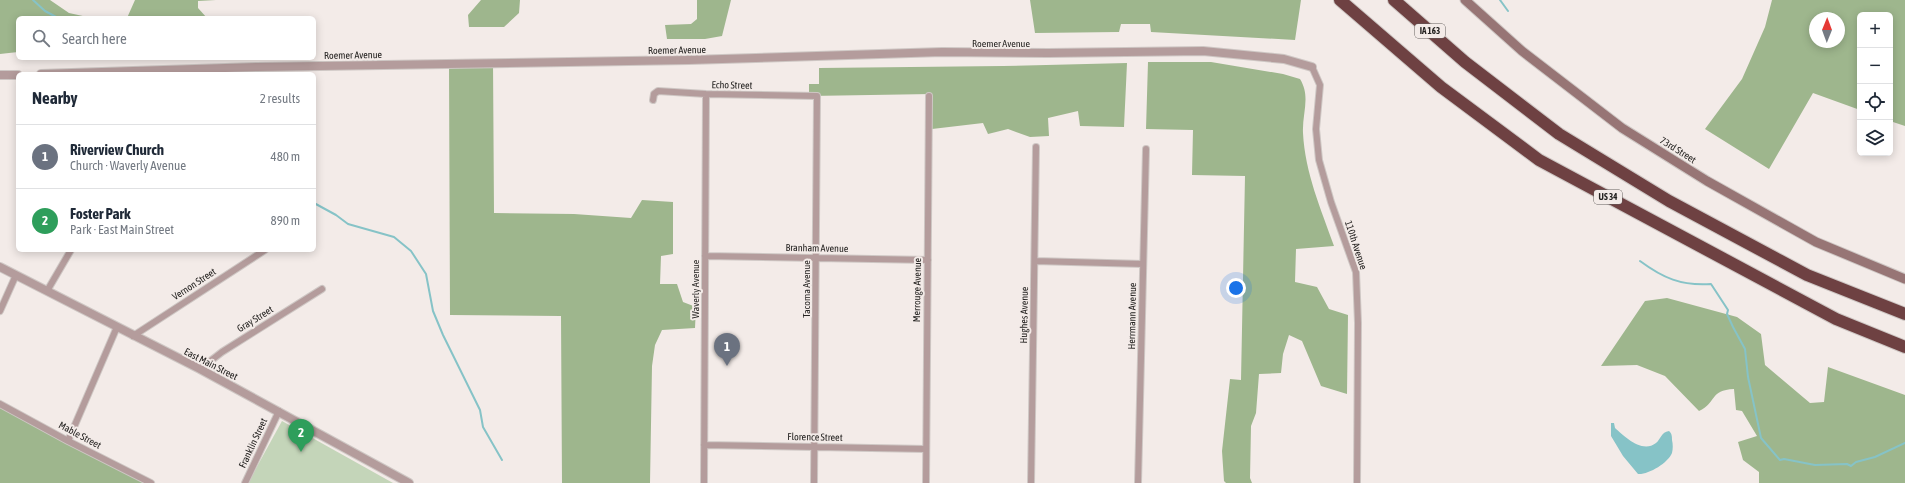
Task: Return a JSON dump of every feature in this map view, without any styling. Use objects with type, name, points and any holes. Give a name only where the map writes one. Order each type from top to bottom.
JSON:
[{"type":"highway","name":"US 34","points":[[1340,0],[1441,87],[1539,160],[1836,319],[1905,347]]},
{"type":"highway","name":"IA 163","points":[[1394,0],[1465,62]]},
{"type":"highway","points":[[1403,0],[1465,62],[1559,134],[1669,201],[1807,275],[1905,314]]},
{"type":"main road","name":"73rd Street","points":[[1466,0],[1522,50],[1622,128],[1708,181],[1816,242],[1905,278]]},
{"type":"street","name":"Roemer Avenue","points":[[103,72],[257,67],[689,60],[942,52],[1048,53],[1203,51],[1284,59],[1312,67]]},
{"type":"street","name":"110th Avenue","points":[[1312,67],[1320,85],[1316,129],[1319,160],[1331,202],[1356,272],[1358,323],[1357,483]]},
{"type":"street","points":[[0,75],[16,75]]},
{"type":"street","name":"Echo Street","points":[[653,100],[654,94],[658,91],[706,94],[817,96]]},
{"type":"street","name":"Waverly Avenue","points":[[704,483],[706,94]]},
{"type":"street","name":"Tacoma Avenue","points":[[814,483],[817,96]]},
{"type":"street","name":"Merrouge Avenue","points":[[926,483],[929,96]]},
{"type":"street","name":"Hughes Avenue","points":[[1031,483],[1036,147]]},
{"type":"street","name":"Herrmann Avenue","points":[[1138,483],[1146,149]]},
{"type":"street","points":[[48,291],[70,252]]},
{"type":"street","name":"Vernon Street","points":[[133,336],[262,252]]},
{"type":"street","name":"Branham Avenue","points":[[705,256],[928,260]]},
{"type":"street","points":[[1035,261],[1143,264]]},
{"type":"street","name":"East Main Street","points":[[0,267],[200,369],[409,483]]},
{"type":"street","points":[[0,311],[16,275]]},
{"type":"street","name":"Gray Street","points":[[200,369],[222,352],[322,289]]},
{"type":"street","points":[[68,441],[117,327]]},
{"type":"street","name":"Mable Street","points":[[0,404],[68,441],[151,483]]},
{"type":"street","name":"Franklin Street","points":[[245,483],[279,411]]},
{"type":"street","name":"Florence Street","points":[[704,445],[926,449]]},
{"type":"green space","points":[[0,0],[50,0],[69,13],[83,16],[16,16],[16,52],[0,54]]},
{"type":"green space","points":[[135,0],[216,0],[198,1],[198,8],[205,16],[128,16]]},
{"type":"green space","points":[[481,0],[520,0],[519,13],[504,27],[469,27],[468,15]]},
{"type":"green space","points":[[697,0],[731,0],[722,36],[705,39],[667,39],[665,25],[691,24],[697,19]]},
{"type":"green space","points":[[1030,0],[1301,0],[1295,40],[1151,32],[1150,24],[1121,24],[1119,32],[1035,33]]},
{"type":"green space","points":[[1772,0],[1905,0],[1905,126],[1893,122],[1893,12],[1857,12],[1857,109],[1813,93],[1769,169],[1705,129],[1742,79],[1765,27]]},
{"type":"green space","points":[[493,62],[494,213],[574,214],[631,218],[642,200],[673,202],[673,254],[661,256],[660,284],[677,284],[683,302],[696,307],[695,328],[662,330],[655,345],[652,366],[650,483],[562,483],[561,316],[450,315],[449,64]]},
{"type":"green space","points":[[1148,62],[1211,62],[1283,74],[1300,79],[1305,92],[1306,99],[1303,126],[1304,148],[1314,191],[1334,246],[1296,249],[1295,282],[1317,287],[1329,309],[1348,315],[1347,394],[1321,386],[1302,341],[1289,335],[1283,354],[1281,373],[1259,374],[1256,413],[1251,426],[1250,478],[1252,483],[1226,483],[1224,481],[1222,451],[1230,379],[1241,380],[1245,176],[1192,175],[1193,130],[1146,129]]},
{"type":"green space","points":[[1127,63],[1124,127],[1080,126],[1078,111],[1048,118],[1049,136],[1030,137],[1008,129],[988,134],[983,123],[932,129],[932,94],[809,96],[809,84],[819,84],[819,68]]},
{"type":"green space","points":[[1667,298],[1737,317],[1761,334],[1765,365],[1810,403],[1824,402],[1828,367],[1905,395],[1905,483],[1759,483],[1759,472],[1743,460],[1738,442],[1757,436],[1742,411],[1736,410],[1734,389],[1726,390],[1717,394],[1705,408],[1699,411],[1665,376],[1637,365],[1601,366],[1645,301]]},
{"type":"green space","points":[[0,404],[151,483],[0,483]]},
{"type":"green space","points":[[282,421],[393,483],[248,483]]},
{"type":"water","points":[[1611,423],[1614,423],[1615,428],[1628,439],[1634,443],[1645,446],[1651,446],[1656,443],[1663,434],[1669,431],[1672,436],[1673,446],[1670,457],[1657,468],[1647,473],[1638,474],[1623,456],[1611,436]]},
{"type":"waterway","points":[[33,0],[45,11],[54,16]]},
{"type":"waterway","points":[[1500,0],[1508,11]]},
{"type":"waterway","points":[[316,204],[336,215],[348,224],[394,237],[411,251],[426,274],[433,311],[443,335],[480,410],[483,427],[502,460]]},
{"type":"waterway","points":[[1640,261],[1673,280],[1690,284],[1711,284],[1728,310],[1727,314],[1745,349],[1748,377],[1761,438],[1780,460],[1784,459],[1815,465],[1847,464],[1851,466],[1856,462],[1875,457],[1905,443]]},
{"type":"place","name":"Riverview Church","points":[[727,366]]},
{"type":"place","name":"Foster Park","points":[[301,452]]}]
